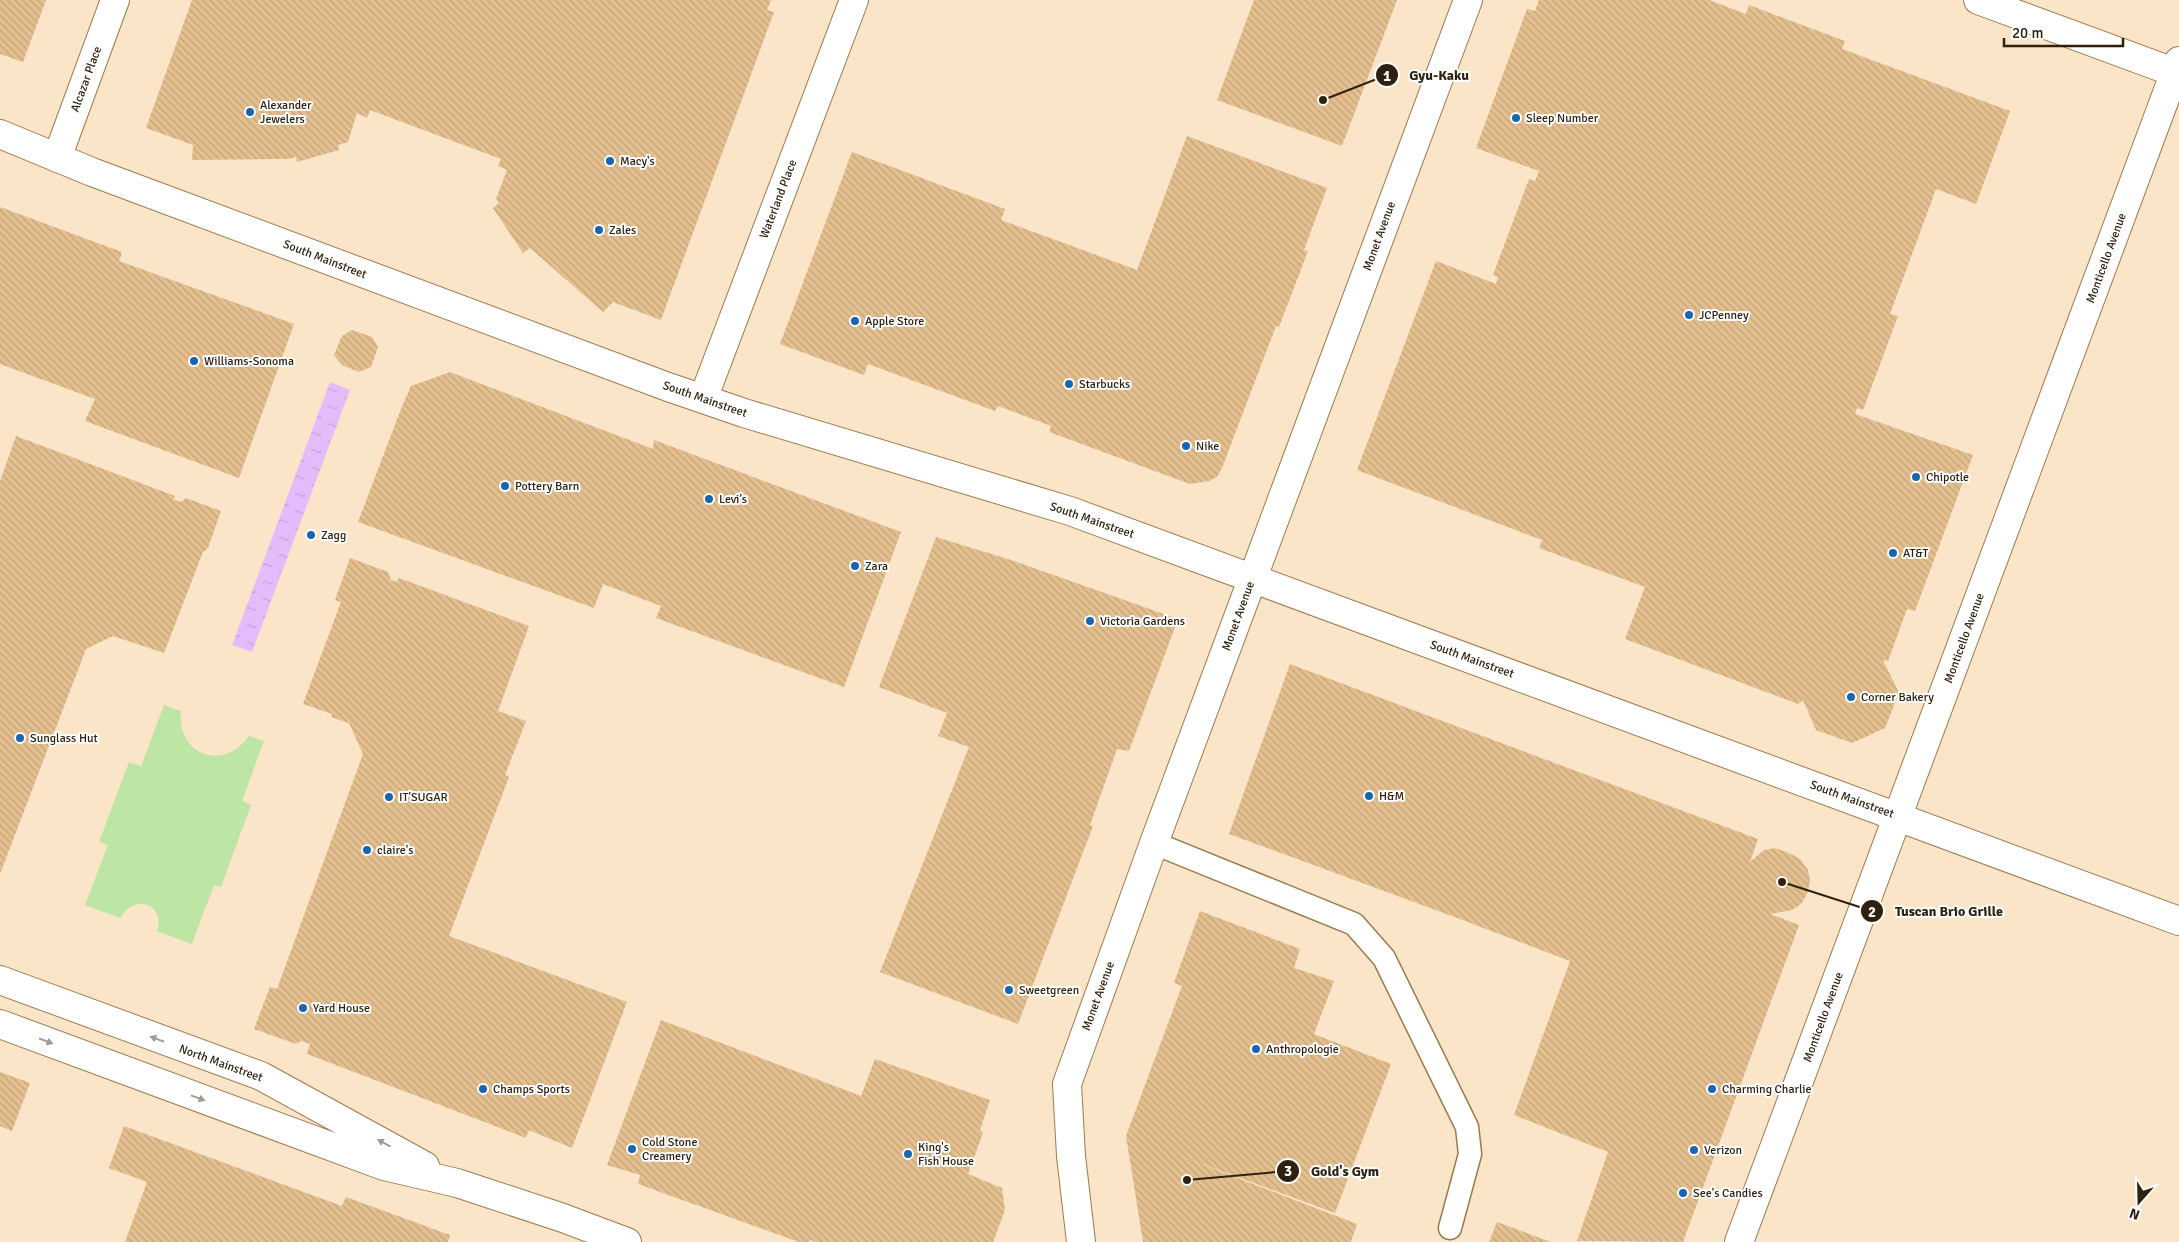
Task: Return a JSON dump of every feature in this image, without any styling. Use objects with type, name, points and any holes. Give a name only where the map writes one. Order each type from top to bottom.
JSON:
[{"type":"street","name":"Alcazar Place","points":[[57,158],[115,0]]},
{"type":"street","name":"Waterland Place","points":[[703,399],[854,0]]},
{"type":"street","name":"Monet Avenue","points":[[1081,1242],[1070,1156],[1066,1084],[1252,577],[1468,0]]},
{"type":"street","points":[[1978,0],[2178,69]]},
{"type":"street","name":"Monticello Avenue","points":[[1739,1242],[2178,69]]},
{"type":"street","name":"South Mainstreet","points":[[0,134],[57,158],[703,399],[1070,511],[1898,816],[2179,922]]},
{"type":"street","name":"North Mainstreet","points":[[0,980],[261,1076],[457,1183]]},
{"type":"street","name":"North Mainstreet","points":[[0,1024],[384,1166],[457,1183],[563,1218],[626,1242]]},
{"type":"lane","points":[[1154,843],[1354,924],[1384,958],[1467,1127],[1470,1154],[1450,1228]]},
{"type":"green space","points":[[164,705],[181,711],[181,726],[186,738],[193,748],[203,754],[215,756],[227,754],[238,747],[249,736],[264,741],[242,801],[251,805],[221,887],[214,885],[192,944],[157,931],[159,922],[157,915],[148,905],[134,906],[127,910],[120,918],[85,905],[108,845],[99,842],[129,762],[141,766]]},
{"type":"water","points":[[330,382],[350,390],[252,652],[232,645]]},
{"type":"building","points":[[0,0],[46,0],[23,62],[0,54]]},
{"type":"building","name":"Macy's","points":[[192,0],[771,0],[767,10],[774,12],[661,320],[613,302],[603,312],[530,248],[523,253],[493,208],[499,203],[496,199],[507,170],[498,166],[501,159],[370,110],[367,118],[357,113],[348,142],[338,145],[339,150],[297,162],[296,157],[288,159],[192,160],[193,145],[146,128]]},
{"type":"building","points":[[1254,0],[1397,0],[1342,146],[1217,100]]},
{"type":"building","name":"JCPenney","points":[[1539,0],[1709,0],[1746,14],[1749,5],[1845,41],[1842,49],[2010,111],[1976,204],[1936,189],[1890,314],[1898,316],[1863,410],[1857,408],[1855,414],[1973,455],[1915,611],[1907,609],[1888,661],[1883,660],[1899,693],[1885,728],[1852,743],[1816,730],[1803,700],[1798,704],[1625,639],[1645,587],[1539,548],[1542,540],[1357,470],[1436,261],[1496,284],[1498,277],[1493,275],[1529,179],[1535,181],[1539,171],[1476,148],[1527,9],[1535,11]]},
{"type":"building","points":[[1187,136],[1327,188],[1304,250],[1308,251],[1279,327],[1276,326],[1217,477],[1209,481],[1190,484],[1049,432],[1051,426],[998,406],[995,411],[868,364],[864,375],[780,344],[852,152],[1005,209],[1001,220],[1137,270]]},
{"type":"building","points":[[0,207],[122,252],[119,261],[294,324],[239,478],[85,421],[95,399],[0,364]]},
{"type":"building","points":[[352,330],[372,337],[378,347],[371,367],[359,372],[342,365],[334,355],[342,336]]},
{"type":"building","points":[[450,372],[653,449],[654,440],[901,532],[844,687],[656,618],[661,606],[603,584],[594,608],[358,522],[411,386]]},
{"type":"building","points":[[16,436],[175,496],[173,499],[181,502],[186,498],[221,511],[208,548],[203,552],[164,653],[113,636],[86,649],[0,874],[0,481]]},
{"type":"building","points":[[936,537],[1008,559],[1178,619],[1129,751],[1117,749],[1090,825],[1093,826],[1018,1024],[880,972],[969,747],[938,736],[947,713],[879,687]]},
{"type":"building","points":[[350,558],[388,572],[391,580],[397,582],[399,578],[529,626],[498,711],[526,721],[505,775],[509,777],[449,936],[627,1002],[572,1148],[529,1130],[526,1138],[307,1054],[310,1044],[301,1041],[296,1044],[254,1029],[270,987],[277,989],[363,754],[349,723],[331,717],[332,714],[303,704],[341,602],[335,600]]},
{"type":"building","points":[[1290,664],[1758,839],[1750,862],[1764,850],[1775,848],[1800,859],[1808,870],[1810,881],[1807,894],[1801,904],[1792,910],[1770,914],[1799,925],[1683,1242],[1577,1241],[1608,1152],[1514,1115],[1570,961],[1229,834]]},
{"type":"building","name":"Anthropologie","points":[[1200,911],[1300,949],[1294,968],[1334,981],[1314,1034],[1391,1064],[1335,1213],[1175,1154],[1357,1224],[1351,1242],[1143,1242],[1126,1136],[1182,986],[1174,983]]},
{"type":"building","points":[[661,1020],[861,1096],[875,1059],[990,1100],[980,1130],[983,1133],[968,1174],[1002,1188],[1005,1210],[993,1242],[816,1242],[810,1240],[809,1242],[799,1242],[638,1184],[640,1175],[607,1165]]},
{"type":"building","points":[[0,1072],[30,1083],[12,1131],[0,1126]]},
{"type":"building","points":[[124,1126],[342,1206],[346,1197],[450,1235],[448,1242],[125,1242],[147,1182],[109,1168]]},
{"type":"building","points":[[1497,1222],[1551,1242],[1489,1242]]},
{"type":"place","name":"Gyu-Kaku","points":[[1323,100]]},
{"type":"place","name":"Alexander Jewelers","points":[[250,112]]},
{"type":"place","name":"Sleep Number","points":[[1516,118]]},
{"type":"place","name":"Macy's","points":[[610,161]]},
{"type":"place","name":"Zales","points":[[599,230]]},
{"type":"place","name":"JCPenney","points":[[1689,315]]},
{"type":"place","name":"Apple Store","points":[[855,321]]},
{"type":"place","name":"Williams-Sonoma","points":[[194,361]]},
{"type":"place","name":"Starbucks","points":[[1069,384]]},
{"type":"place","name":"Nike","points":[[1186,446]]},
{"type":"place","name":"Chipotle","points":[[1916,477]]},
{"type":"place","name":"Pottery Barn","points":[[505,486]]},
{"type":"place","name":"Levi's","points":[[709,499]]},
{"type":"place","name":"Zagg","points":[[311,535]]},
{"type":"place","name":"AT&T","points":[[1893,553]]},
{"type":"place","name":"Zara","points":[[855,566]]},
{"type":"place","name":"Victoria Gardens","points":[[1090,621]]},
{"type":"place","name":"Corner Bakery","points":[[1851,697]]},
{"type":"place","name":"Sunglass Hut","points":[[20,738]]},
{"type":"place","name":"H&M","points":[[1369,796]]},
{"type":"place","name":"IT'SUGAR","points":[[389,797]]},
{"type":"place","name":"claire's","points":[[367,850]]},
{"type":"place","name":"Tuscan Brio Grille","points":[[1782,882]]},
{"type":"place","name":"Sweetgreen","points":[[1009,990]]},
{"type":"place","name":"Yard House","points":[[303,1008]]},
{"type":"place","name":"Anthropologie","points":[[1256,1049]]},
{"type":"place","name":"Champs Sports","points":[[483,1089]]},
{"type":"place","name":"Charming Charlie","points":[[1712,1089]]},
{"type":"place","name":"Cold Stone Creamery","points":[[632,1149]]},
{"type":"place","name":"Verizon","points":[[1694,1150]]},
{"type":"place","name":"King's Fish House","points":[[908,1154]]},
{"type":"place","name":"Gold's Gym","points":[[1187,1180]]},
{"type":"place","name":"See's Candies","points":[[1683,1193]]}]
